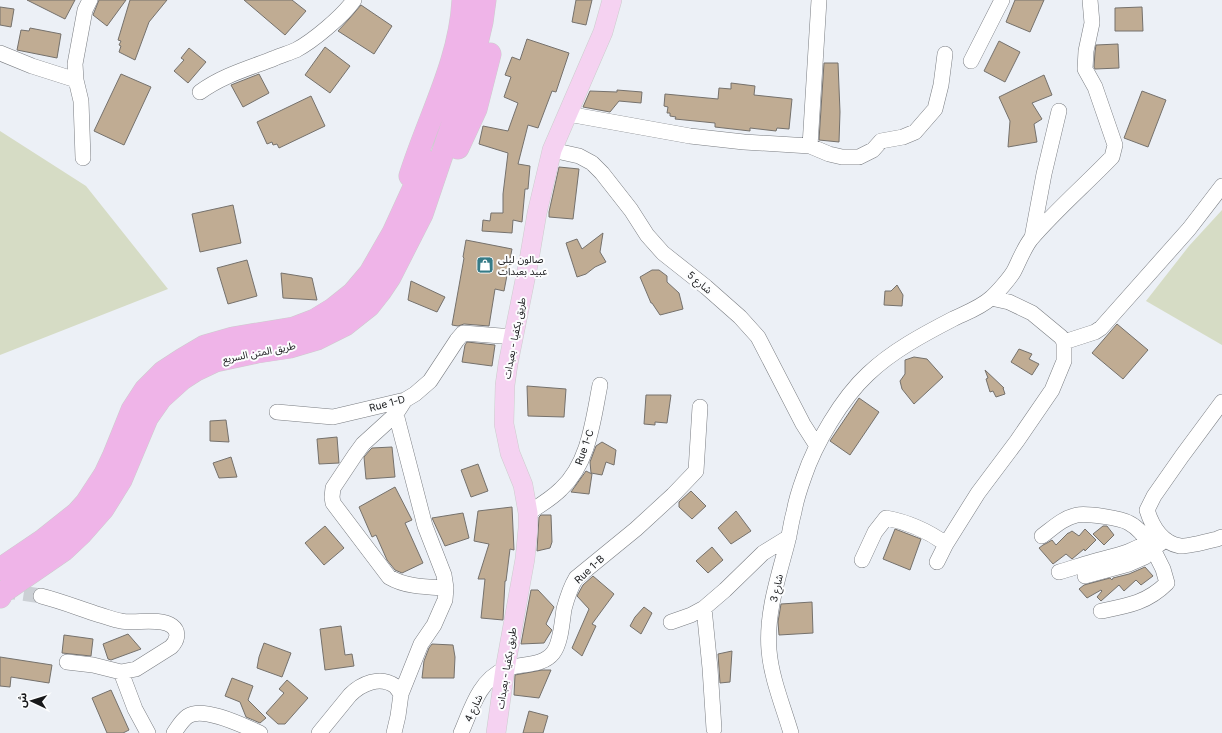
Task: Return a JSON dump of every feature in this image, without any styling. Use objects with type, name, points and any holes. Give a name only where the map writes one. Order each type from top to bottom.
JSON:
[{"type":"highway","points":[[399,220],[412,172],[444,84],[457,38],[463,0]]},
{"type":"highway","points":[[399,220],[422,170],[456,84],[472,24],[475,0]]},
{"type":"highway","points":[[422,214],[471,69],[482,22],[485,0]]},
{"type":"highway","points":[[422,214],[443,184],[476,109],[498,15],[499,0]]},
{"type":"highway","name":"طريق المتن السريع","points":[[0,597],[4,592],[64,550],[103,510],[121,480],[147,418],[161,398],[182,379],[215,361],[290,347],[317,339],[345,325],[369,306],[380,292],[390,277],[422,214]]},
{"type":"highway","name":"طريق المتن السريع","points":[[0,569],[43,540],[77,514],[105,474],[132,410],[145,390],[163,372],[205,346],[233,338],[294,328],[315,320],[333,309],[353,293],[370,273],[399,220]]},
{"type":"main road","name":"طريق بكفيا - بعبدات","points":[[496,733],[505,669],[528,535],[528,513],[523,485],[510,453],[504,424],[505,385],[508,364],[537,213],[552,150],[603,32],[612,0]]},
{"type":"street","points":[[83,158],[81,101],[76,80],[76,64],[77,49],[85,10],[90,0]]},
{"type":"street","points":[[200,92],[223,78],[296,50],[330,24],[354,0]]},
{"type":"street","points":[[810,146],[819,0]]},
{"type":"street","points":[[971,61],[1002,0]]},
{"type":"street","points":[[1031,239],[1052,216],[1112,157],[1115,145],[1095,87],[1085,69],[1086,51],[1092,23],[1090,0]]},
{"type":"street","points":[[0,53],[32,66],[76,80]]},
{"type":"street","points":[[568,114],[690,136],[744,142],[810,146],[829,154],[842,157],[859,157],[873,150],[881,141],[903,137],[915,132],[935,109],[941,85],[945,54]]},
{"type":"street","points":[[1031,239],[1059,111]]},
{"type":"street","name":"شارع 5","points":[[552,150],[579,156],[592,163],[602,173],[631,210],[647,235],[663,253],[706,287],[740,317],[758,337],[803,424],[817,446]]},
{"type":"street","points":[[1064,342],[1095,332],[1101,328],[1189,230],[1222,186]]},
{"type":"street","name":"شارع 3","points":[[791,733],[770,665],[768,643],[770,615],[780,568],[789,537],[793,512],[804,476],[817,446],[846,400],[868,374],[905,346],[974,309],[991,298],[1013,274],[1031,239]]},
{"type":"street","points":[[937,562],[946,544],[978,493],[1017,441],[1052,390],[1064,361],[1064,342],[1060,337],[1032,313],[1009,302],[991,298]]},
{"type":"street","name":"Rue 1-D","points":[[278,412],[333,417],[405,400],[415,394],[430,380],[456,340],[464,333],[514,336]]},
{"type":"street","name":"Rue 1-C","points":[[528,513],[548,500],[562,488],[573,475],[582,459],[591,431],[600,384]]},
{"type":"street","points":[[405,400],[396,414],[363,444],[355,455],[333,488],[333,503],[388,577],[409,585],[446,588]]},
{"type":"street","points":[[1166,541],[1151,522],[1148,510],[1158,490],[1222,402]]},
{"type":"street","name":"Rue 1-B","points":[[505,669],[539,662],[555,652],[568,596],[576,578],[636,529],[673,495],[696,470],[700,407]]},
{"type":"street","points":[[394,733],[401,694],[421,644],[434,625],[445,600],[446,588],[444,575],[425,526],[411,477],[396,414]]},
{"type":"street","points":[[1042,536],[1061,522],[1077,515],[1094,516],[1113,518],[1128,522],[1137,529],[1150,544],[1163,569],[1167,583],[1150,597],[1126,606],[1101,612]]},
{"type":"street","points":[[862,560],[875,532],[886,518],[932,534],[946,544]]},
{"type":"street","points":[[671,622],[691,615],[704,608],[763,553],[789,537]]},
{"type":"street","points":[[1059,572],[1127,553],[1141,546],[1150,544],[1166,541],[1181,546],[1222,537]]},
{"type":"street","points":[[1085,576],[1129,564],[1145,557],[1150,544]]},
{"type":"street","points":[[42,596],[121,621],[166,623],[173,626],[177,636],[176,643],[136,669],[121,672],[92,665],[67,662]]},
{"type":"street","points":[[704,608],[714,729]]},
{"type":"street","name":"شارع 4","points":[[461,733],[478,694],[488,681],[505,669]]},
{"type":"street","points":[[121,672],[135,709],[148,733]]},
{"type":"street","points":[[319,733],[350,695],[363,685],[382,681],[394,686],[401,694]]},
{"type":"street","points":[[174,733],[180,723],[188,716],[197,713],[205,713],[260,733]]},
{"type":"green space","points":[[0,131],[86,186],[168,289],[0,355]]},
{"type":"green space","points":[[1222,210],[1222,345],[1146,301],[1189,246]]},
{"type":"building","points":[[27,0],[75,0],[65,19]]},
{"type":"building","points":[[99,0],[126,0],[107,26],[93,15]]},
{"type":"building","points":[[130,0],[167,0],[149,22],[135,60],[119,52],[121,46],[119,45],[121,41],[118,40]]},
{"type":"building","points":[[244,0],[292,0],[306,11],[285,35]]},
{"type":"building","points":[[576,0],[592,0],[586,25],[572,22]]},
{"type":"building","points":[[1015,0],[1044,0],[1030,32],[1006,22]]},
{"type":"building","points":[[361,5],[392,26],[374,54],[338,31]]},
{"type":"building","points":[[0,7],[14,9],[11,27],[0,25]]},
{"type":"building","points":[[1142,7],[1143,31],[1115,31],[1115,8]]},
{"type":"building","points":[[30,28],[61,34],[57,58],[17,50],[21,30],[29,31]]},
{"type":"building","points":[[527,39],[569,53],[556,92],[552,91],[538,128],[528,125],[518,164],[530,166],[528,189],[525,189],[522,222],[513,220],[512,233],[482,231],[483,220],[490,221],[491,213],[503,213],[503,194],[508,153],[479,144],[483,126],[508,131],[518,103],[504,97],[511,77],[505,75],[512,57],[520,60]]},
{"type":"building","points":[[999,41],[1020,52],[1005,82],[984,71]]},
{"type":"building","points":[[1118,44],[1119,68],[1095,69],[1096,45]]},
{"type":"building","points":[[325,47],[350,66],[330,93],[305,75]]},
{"type":"building","points":[[189,48],[206,62],[188,83],[174,71],[184,60],[181,58]]},
{"type":"building","points":[[824,63],[838,63],[840,112],[839,142],[819,140]]},
{"type":"building","points":[[121,74],[151,87],[124,145],[94,131]]},
{"type":"building","points":[[259,74],[269,93],[243,107],[231,85]]},
{"type":"building","points":[[1044,75],[1052,95],[1032,103],[1042,119],[1034,124],[1037,142],[1008,147],[1010,121],[999,97]]},
{"type":"building","points":[[731,83],[755,86],[754,95],[792,99],[789,129],[777,128],[776,131],[750,128],[750,131],[715,127],[715,123],[675,119],[676,117],[670,116],[670,113],[667,113],[668,107],[664,106],[665,94],[718,99],[719,88],[731,89]]},
{"type":"building","points":[[617,90],[642,92],[641,103],[619,101],[610,112],[583,107],[590,91],[617,92]]},
{"type":"building","points":[[1142,91],[1166,100],[1148,147],[1124,138]]},
{"type":"building","points":[[311,96],[325,126],[279,148],[277,144],[273,145],[272,142],[267,144],[257,122]]},
{"type":"building","points":[[559,167],[579,169],[573,219],[549,217]]},
{"type":"building","points":[[233,205],[241,243],[200,252],[192,214]]},
{"type":"building","points":[[603,233],[600,252],[606,262],[595,267],[586,274],[577,277],[566,243],[577,239],[582,249]]},
{"type":"building","points":[[466,240],[512,249],[504,291],[495,289],[489,326],[464,324],[458,326],[452,325]]},
{"type":"building","points":[[247,260],[257,296],[228,304],[217,268]]},
{"type":"building","points":[[652,270],[659,270],[667,276],[667,282],[679,293],[683,309],[660,315],[651,303],[640,277]]},
{"type":"building","points":[[281,273],[312,278],[317,300],[283,298]]},
{"type":"building","points":[[411,281],[445,297],[437,312],[408,300]]},
{"type":"building","points":[[897,285],[903,295],[902,306],[884,305],[885,291],[891,291]]},
{"type":"building","points":[[1117,324],[1148,350],[1123,379],[1092,353]]},
{"type":"building","points":[[467,342],[495,345],[492,366],[462,362],[465,345]]},
{"type":"building","points":[[1019,349],[1032,354],[1029,359],[1039,364],[1032,375],[1011,362]]},
{"type":"building","points":[[914,357],[927,359],[943,377],[914,404],[902,389],[900,381],[905,374],[905,360]]},
{"type":"building","points":[[985,370],[1004,388],[1005,394],[996,397],[993,391],[990,392]]},
{"type":"building","points":[[527,386],[566,389],[564,417],[528,416]]},
{"type":"building","points":[[646,395],[671,395],[667,423],[655,422],[655,425],[644,424]]},
{"type":"building","points":[[859,398],[879,412],[850,455],[830,441]]},
{"type":"building","points":[[226,420],[229,442],[210,441],[210,421]]},
{"type":"building","points":[[337,437],[339,463],[319,464],[317,439]]},
{"type":"building","points":[[602,442],[616,450],[614,465],[606,462],[602,475],[591,473],[590,462],[596,446]]},
{"type":"building","points":[[392,447],[395,477],[366,479],[364,457],[372,448]]},
{"type":"building","points":[[231,457],[237,477],[219,478],[213,463]]},
{"type":"building","points":[[478,464],[488,491],[471,497],[461,470]]},
{"type":"building","points":[[586,471],[592,474],[589,494],[571,492]]},
{"type":"building","points":[[395,487],[412,520],[405,523],[423,563],[402,573],[395,570],[387,560],[376,535],[372,537],[359,507]]},
{"type":"building","points":[[691,491],[706,506],[692,519],[679,507],[679,502]]},
{"type":"building","points":[[512,507],[514,550],[510,549],[505,581],[503,620],[481,618],[485,579],[478,579],[489,544],[474,541],[478,511]]},
{"type":"building","points":[[736,511],[751,531],[731,544],[718,528]]},
{"type":"building","points":[[463,513],[469,538],[445,546],[432,518]]},
{"type":"building","points":[[541,515],[551,515],[552,542],[550,548],[537,551],[539,517]]},
{"type":"building","points":[[325,526],[344,548],[324,565],[305,543]]},
{"type":"building","points":[[1103,526],[1107,526],[1114,535],[1104,545],[1093,534]]},
{"type":"building","points":[[895,529],[921,539],[910,570],[883,559]]},
{"type":"building","points":[[1085,529],[1096,540],[1085,551],[1084,549],[1072,559],[1066,554],[1053,564],[1039,548],[1052,540],[1056,545],[1072,531],[1079,536]]},
{"type":"building","points":[[712,547],[723,560],[708,573],[696,561]]},
{"type":"building","points":[[1145,567],[1153,576],[1141,585],[1136,580],[1124,591],[1119,585],[1101,601],[1097,597],[1102,591],[1101,590],[1087,598],[1079,589],[1084,585],[1110,578],[1112,580],[1113,578],[1129,574]]},
{"type":"building","points":[[593,576],[614,594],[592,624],[596,626],[582,656],[572,648],[589,609],[577,596],[583,585]]},
{"type":"building","points":[[531,590],[538,590],[554,607],[546,624],[552,630],[544,643],[521,644]]},
{"type":"building","points":[[812,602],[813,633],[779,635],[778,622],[781,604]]},
{"type":"building","points":[[644,607],[652,613],[641,634],[630,626],[635,617]]},
{"type":"building","points":[[341,626],[345,655],[352,654],[354,666],[325,670],[320,629]]},
{"type":"building","points":[[128,634],[141,649],[111,660],[108,659],[103,644]]},
{"type":"building","points":[[64,635],[93,639],[91,656],[62,653]]},
{"type":"building","points":[[264,643],[291,653],[282,677],[257,668]]},
{"type":"building","points":[[432,644],[453,645],[455,657],[454,678],[422,678],[424,661]]},
{"type":"building","points":[[732,651],[730,682],[720,683],[718,654]]},
{"type":"building","points":[[0,657],[52,665],[49,683],[11,677],[10,687],[0,686]]},
{"type":"building","points":[[542,670],[551,670],[539,698],[514,695],[515,675]]},
{"type":"building","points":[[232,678],[253,686],[248,700],[266,718],[260,723],[246,717],[240,702],[225,696]]},
{"type":"building","points":[[287,680],[308,698],[285,724],[278,724],[266,713],[284,693],[279,689]]},
{"type":"building","points":[[111,690],[129,730],[123,733],[107,733],[92,698]]},
{"type":"building","points":[[529,711],[548,716],[543,733],[523,733]]},
{"type":"tunnel","points":[[1,590],[41,596]]},
{"type":"place","name":"صالون ليلى عبيد بعبدات","points":[[485,265]]}]
